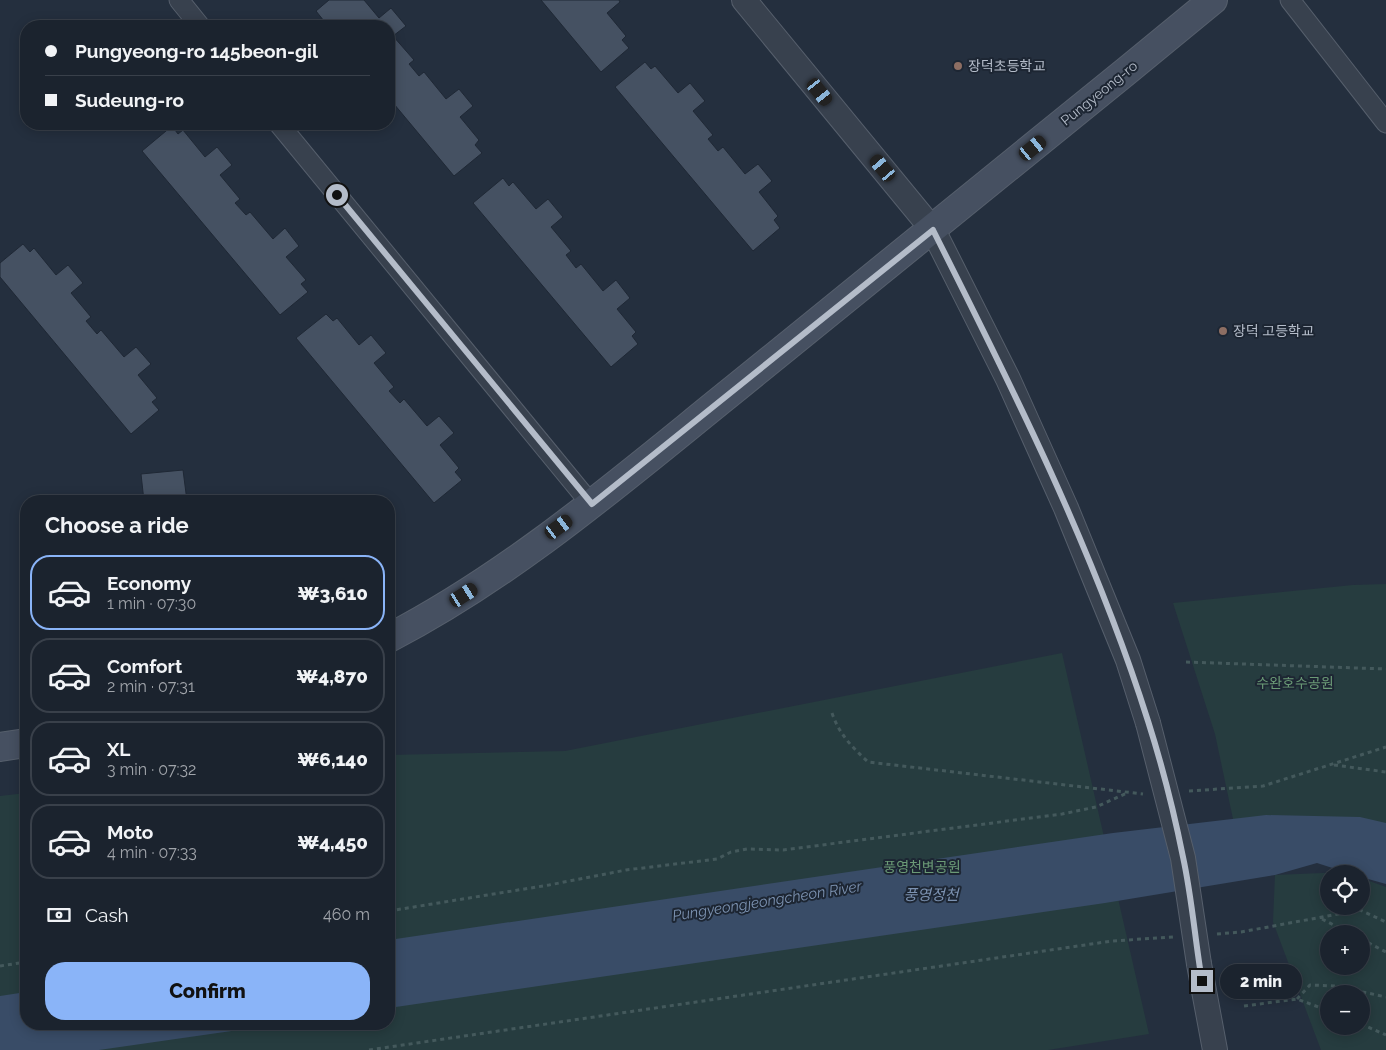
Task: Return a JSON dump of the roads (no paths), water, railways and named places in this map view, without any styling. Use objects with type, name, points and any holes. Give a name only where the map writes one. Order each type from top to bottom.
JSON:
[{"type":"main road","name":"Pungyeong-ro","points":[[395,635],[433,615],[495,574],[592,504],[933,230],[1212,0]]},
{"type":"main road","points":[[0,747],[20,744]]},
{"type":"street","points":[[179,0],[195,20]]},
{"type":"street","points":[[744,0],[933,230],[1008,379],[1066,508],[1128,660],[1148,723],[1183,858],[1199,964],[1215,1050]]},
{"type":"street","points":[[1290,0],[1386,123]]},
{"type":"street","points":[[284,130],[592,504]]},
{"type":"water","name":"풍영정천","points":[[1266,815],[1360,817],[1386,823],[1386,884],[1370,880],[1370,865],[1323,865],[1317,863],[1275,875],[1105,903],[395,1007],[395,939],[1113,833]]},
{"type":"water","points":[[20,993],[20,1030],[238,1030],[99,1050],[0,1050],[0,996]]},
{"type":"place","name":"장덕초등학교","points":[[958,66]]},
{"type":"place","name":"장덕 고등학교","points":[[1223,331]]},
{"type":"park label","name":"수완호수공원","points":[[1295,683]]},
{"type":"park label","name":"풍영천변공원","points":[[922,867]]},
{"type":"water label","name":"Pungyeongjeongcheon River","points":[[767,901]]}]
